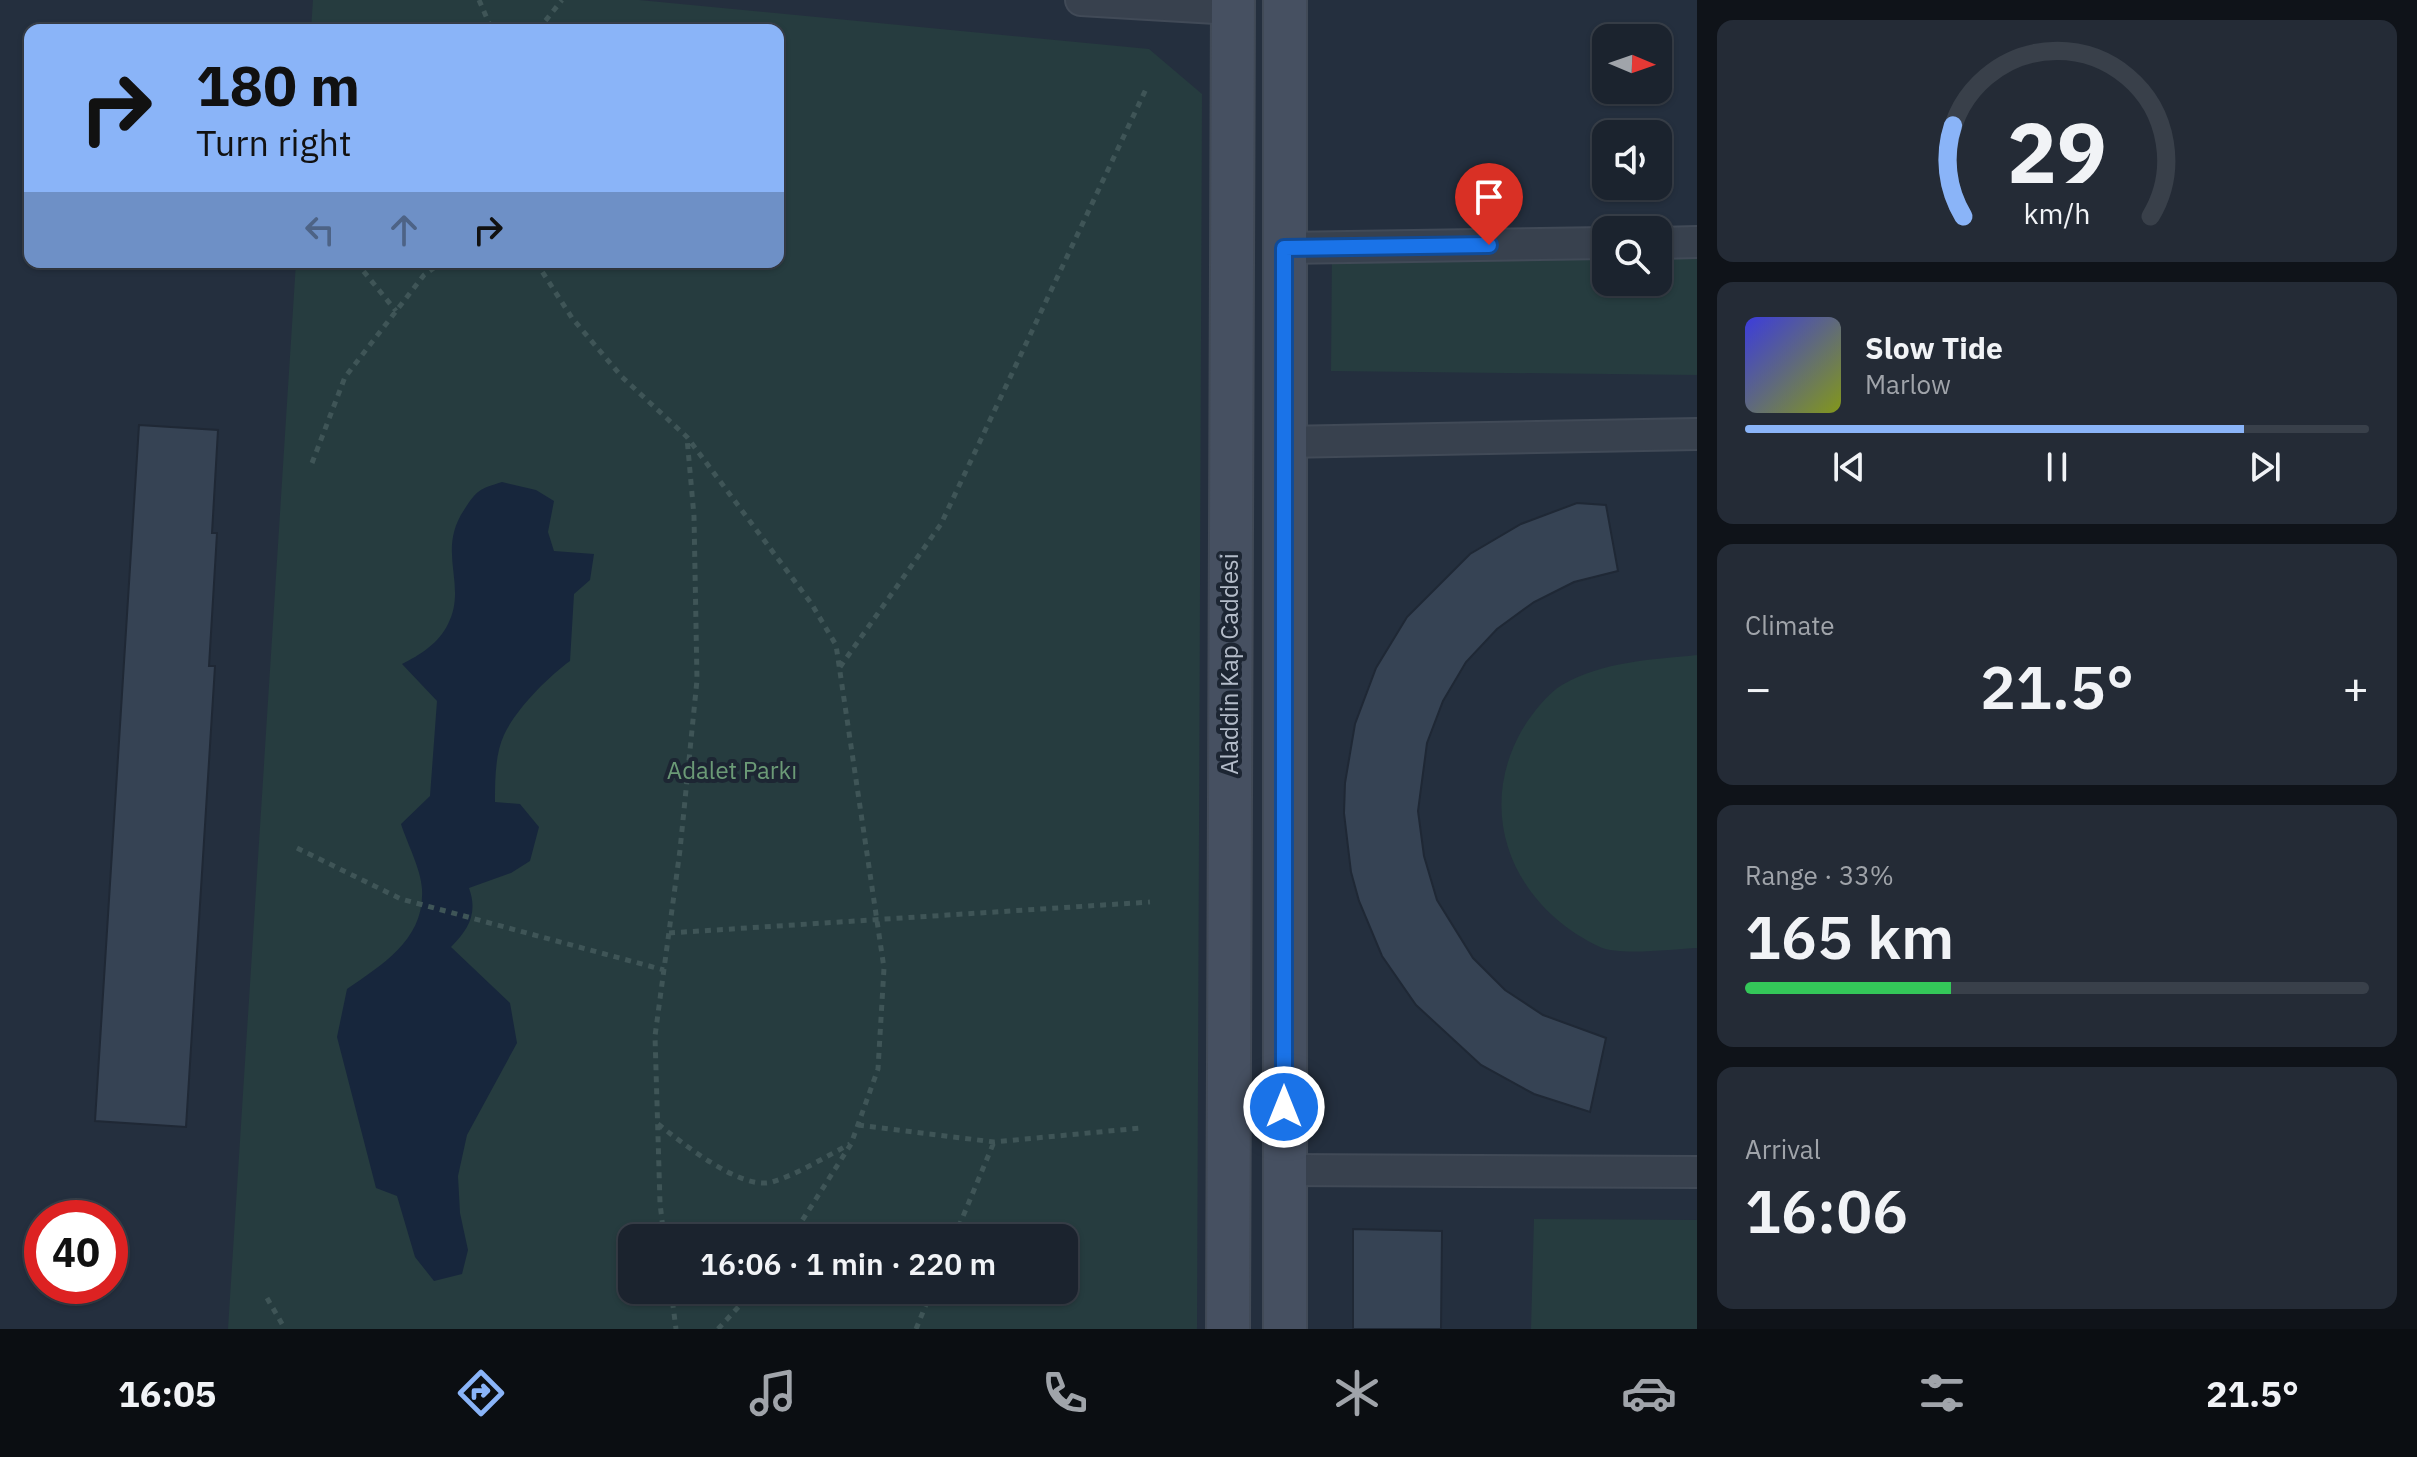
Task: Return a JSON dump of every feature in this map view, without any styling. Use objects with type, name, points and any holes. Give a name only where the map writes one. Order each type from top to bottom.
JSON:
[{"type":"street","points":[[1081,0],[1233,5]]},
{"type":"street","points":[[1285,0],[1285,1329]]},
{"type":"street","name":"Aladdin Kap Caddesi","points":[[1228,1329],[1233,5]]},
{"type":"street","points":[[1672,243],[1697,242]]},
{"type":"street","points":[[1284,248],[1592,243]]},
{"type":"street","points":[[1284,442],[1697,434]]},
{"type":"street","points":[[1284,1170],[1697,1172]]},
{"type":"path","points":[[479,0],[489,24]]},
{"type":"path","points":[[543,24],[562,0]]},
{"type":"path","points":[[840,667],[941,524],[1147,87]]},
{"type":"path","points":[[361,268],[396,311]]},
{"type":"path","points":[[312,463],[345,377],[424,275],[434,268]]},
{"type":"path","points":[[540,268],[572,318],[622,377],[687,437],[811,603],[836,645],[884,968],[878,1069],[851,1144],[800,1224]]},
{"type":"path","points":[[663,1224],[655,1036],[697,680],[694,516],[687,437]]},
{"type":"path","points":[[297,848],[401,899],[664,970]]},
{"type":"path","points":[[669,933],[1150,902]]},
{"type":"path","points":[[658,1124],[696,1153],[748,1181],[769,1183],[851,1144]]},
{"type":"path","points":[[858,1125],[994,1142],[1141,1128]]},
{"type":"path","points":[[960,1224],[994,1142]]},
{"type":"path","points":[[267,1298],[285,1329]]},
{"type":"path","points":[[673,1304],[676,1329]]},
{"type":"path","points":[[721,1328],[742,1304]]},
{"type":"path","points":[[916,1329],[926,1304]]},
{"type":"green space","name":"Adalet Parkı","points":[[313,0],[639,0],[1149,49],[1202,94],[1197,1329],[228,1329],[296,268],[784,268],[784,24],[311,24]]},
{"type":"green space","points":[[1332,251],[1592,254],[1592,296],[1672,296],[1672,254],[1697,255],[1697,375],[1331,371]]},
{"type":"green space","points":[[1697,655],[1697,948],[1633,952],[1609,950],[1570,930],[1545,908],[1525,883],[1511,855],[1503,825],[1502,794],[1508,762],[1530,718],[1545,699],[1562,685],[1611,666]]},
{"type":"green space","points":[[1534,1219],[1697,1220],[1697,1329],[1531,1329]]},
{"type":"water","points":[[502,482],[536,490],[554,501],[548,532],[554,551],[594,554],[590,580],[574,594],[570,661],[524,704],[509,725],[499,751],[495,802],[520,804],[539,827],[530,861],[511,873],[469,888],[473,905],[470,920],[451,947],[510,1003],[517,1043],[467,1135],[458,1176],[460,1213],[468,1250],[462,1274],[434,1281],[415,1257],[397,1196],[376,1188],[337,1037],[347,989],[399,948],[417,922],[421,907],[419,873],[401,824],[430,796],[437,701],[402,664],[428,648],[448,624],[455,596],[452,540],[456,525],[476,494]]},
{"type":"building","points":[[139,425],[218,430],[212,533],[217,533],[209,666],[215,666],[186,1127],[95,1121]]},
{"type":"building","points":[[1577,503],[1606,505],[1618,571],[1574,582],[1534,602],[1497,629],[1466,662],[1443,701],[1427,743],[1418,811],[1424,856],[1437,900],[1473,958],[1505,990],[1543,1015],[1606,1038],[1590,1112],[1534,1094],[1481,1065],[1416,1005],[1382,956],[1359,901],[1351,872],[1344,813],[1345,783],[1355,724],[1376,668],[1407,617],[1470,554],[1521,524]]},
{"type":"building","points":[[1353,1229],[1442,1231],[1441,1329],[1353,1329]]},
{"type":"route","points":[[1284,1107],[1284,248],[1489,245]]}]
